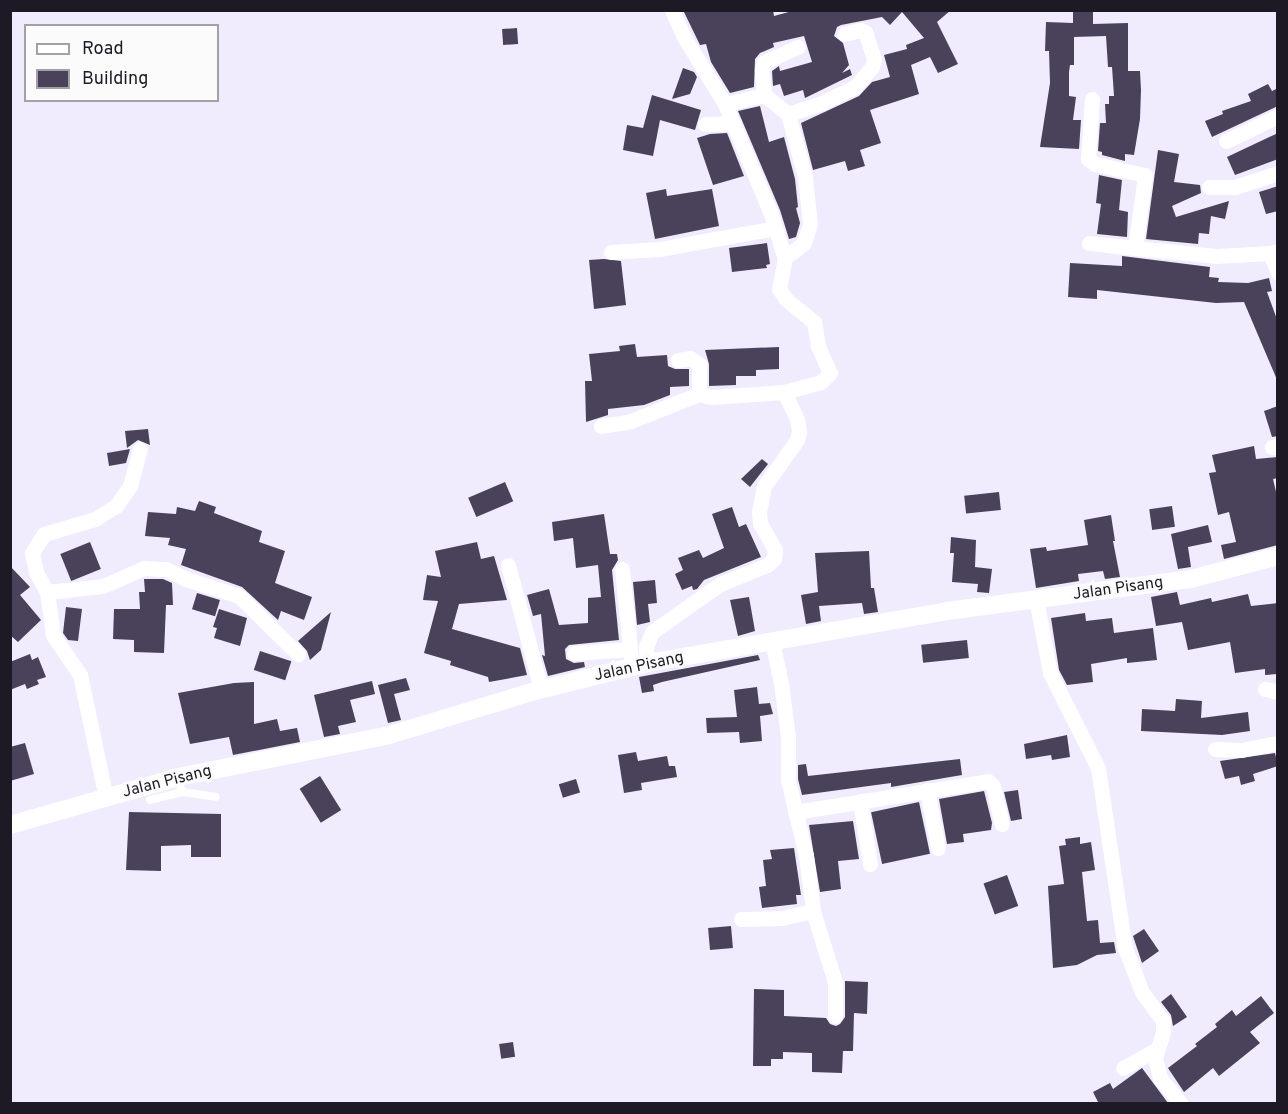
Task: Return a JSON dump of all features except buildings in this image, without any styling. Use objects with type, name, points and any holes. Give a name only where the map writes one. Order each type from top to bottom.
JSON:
[{"type":"street","points":[[601,426],[631,421],[699,394],[711,397],[784,392],[821,382],[830,373],[818,346],[814,322],[786,299],[778,289],[784,254],[775,228],[725,104],[684,37],[672,10]]},
{"type":"street","points":[[788,114],[824,102],[855,87],[872,67],[874,59],[865,32],[860,30],[844,34]]},
{"type":"street","points":[[784,254],[804,243],[810,224],[805,177],[788,114],[764,94],[762,70],[764,62],[798,47]]},
{"type":"street","points":[[725,104],[764,94]]},
{"type":"street","points":[[1092,99],[1088,159],[1095,164],[1145,175],[1135,248]]},
{"type":"street","points":[[1226,141],[1278,116]]},
{"type":"street","points":[[705,124],[733,123]]},
{"type":"street","points":[[1209,187],[1235,187],[1278,174]]},
{"type":"street","points":[[611,252],[660,249],[775,228]]},
{"type":"street","points":[[1089,243],[1216,256],[1274,252],[1278,273]]},
{"type":"street","points":[[678,360],[690,358],[699,364],[699,394]]},
{"type":"street","points":[[639,665],[652,632],[720,584],[767,565],[774,559],[775,550],[760,523],[759,512],[764,486],[797,440],[800,432],[797,419],[784,392]]},
{"type":"street","points":[[106,798],[80,675],[53,635],[47,592],[33,563],[34,546],[44,534],[52,530],[95,519],[116,506],[130,486],[140,449]]},
{"type":"street","name":"Jalan Pisang","points":[[10,825],[106,798],[180,784],[386,736],[541,689],[639,665],[772,641],[1036,599],[1191,579],[1278,556]]},
{"type":"street","points":[[508,565],[541,689]]},
{"type":"street","points":[[47,592],[103,586],[144,568],[166,569],[186,579],[239,596],[298,654]]},
{"type":"street","points":[[622,569],[630,649],[639,665]]},
{"type":"street","points":[[1036,599],[1050,673],[1098,768],[1125,948],[1142,992],[1163,1021],[1163,1032],[1155,1050],[1160,1078],[1181,1104]]},
{"type":"street","points":[[772,641],[781,683],[788,737],[788,780],[806,856],[813,911],[835,982],[835,1016]]},
{"type":"street","points":[[574,653],[630,649]]},
{"type":"street","points":[[1215,749],[1241,750],[1278,743]]},
{"type":"street","points":[[795,812],[988,781],[993,786],[1002,824]]},
{"type":"street","points":[[927,790],[938,848]]},
{"type":"street","points":[[860,801],[870,864]]},
{"type":"street","points":[[741,919],[782,918],[813,911]]},
{"type":"street","points":[[1123,1068],[1155,1050]]},
{"type":"lane","points":[[150,800],[180,784],[216,797]]}]
